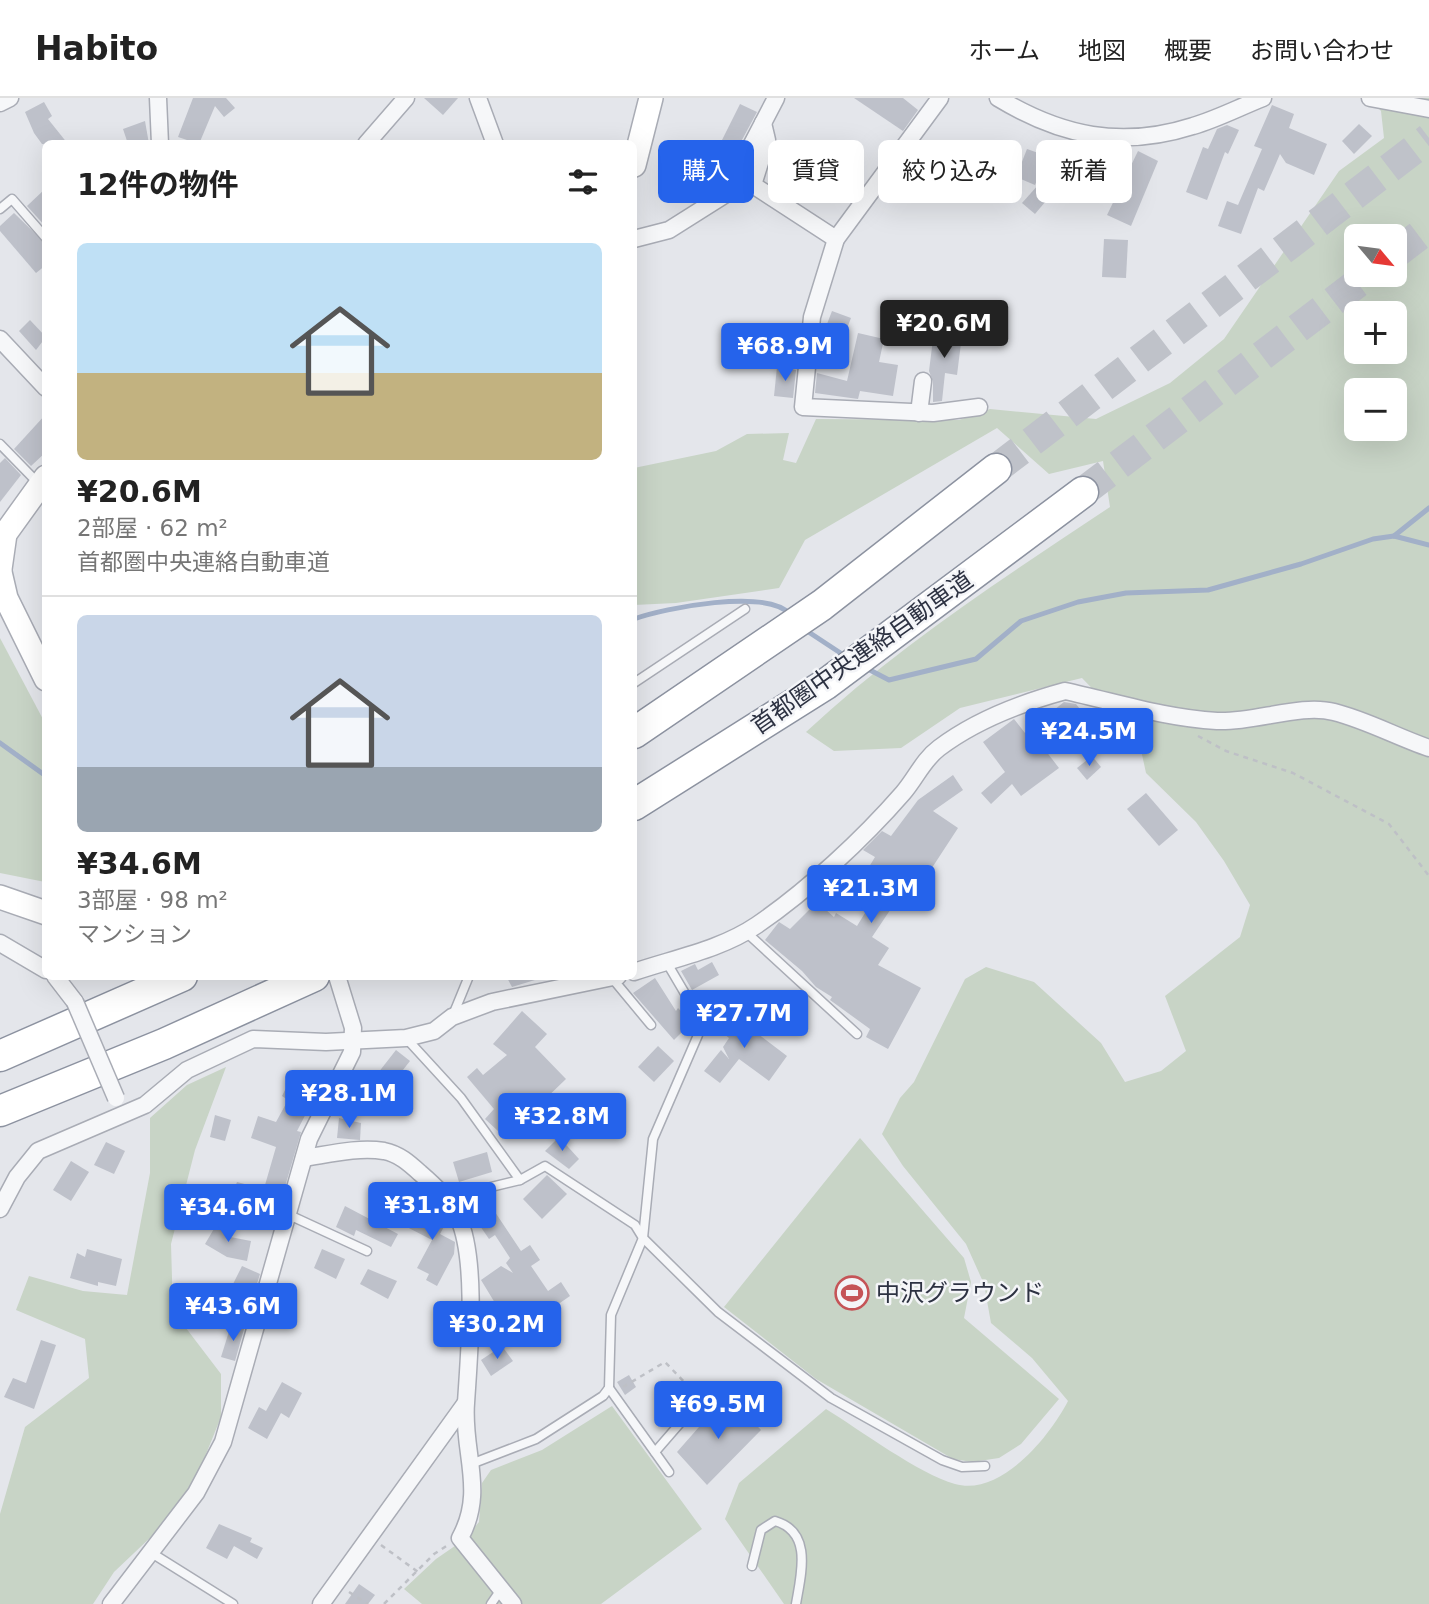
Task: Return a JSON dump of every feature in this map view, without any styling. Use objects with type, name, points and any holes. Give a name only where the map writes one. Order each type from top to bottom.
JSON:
[{"type":"highway","points":[[637,731],[822,605],[996,469]]},
{"type":"highway","name":"首都圏中央連絡自動車道","points":[[637,803],[826,684],[1083,492]]},
{"type":"highway","points":[[0,1056],[173,980]]},
{"type":"highway","points":[[0,1111],[152,1050],[305,980]]},
{"type":"main road","points":[[637,154],[652,98]]},
{"type":"main road","points":[[42,480],[8,527],[0,558],[6,598],[42,671]]},
{"type":"main road","points":[[0,897],[42,912]]},
{"type":"street","points":[[0,103],[10,98]]},
{"type":"street","points":[[158,98],[160,140]]},
{"type":"street","points":[[369,140],[406,98]]},
{"type":"street","points":[[478,98],[494,140]]},
{"type":"street","points":[[637,238],[669,230],[726,194],[776,98]]},
{"type":"street","points":[[940,98],[836,239],[812,317],[803,407],[919,412],[956,412],[979,407]]},
{"type":"street","points":[[998,98],[1043,122],[1094,137],[1168,134],[1196,126],[1263,98]]},
{"type":"street","points":[[1370,98],[1429,109]]},
{"type":"street","points":[[763,123],[767,140],[753,185],[836,239]]},
{"type":"street","points":[[0,338],[42,384]]},
{"type":"street","points":[[919,412],[923,381]]},
{"type":"street","points":[[637,971],[710,948],[746,931],[794,898],[845,850],[904,792],[923,762],[940,747],[1020,704],[1065,691],[1159,714],[1218,721],[1257,720],[1310,709],[1333,711],[1429,748]]},
{"type":"street","points":[[0,943],[42,968]]},
{"type":"street","points":[[58,980],[75,1002],[121,1115]]},
{"type":"street","points":[[111,1604],[196,1493],[223,1442],[304,1158],[317,1119],[345,1068],[353,1040],[353,1028],[338,980]]},
{"type":"street","points":[[0,1209],[17,1177],[38,1151],[155,1099],[187,1070],[253,1039],[406,1038],[434,1031],[452,1017],[492,1002],[600,980]]},
{"type":"street","points":[[304,1158],[360,1150],[386,1151],[411,1165],[446,1198],[461,1224],[466,1248],[471,1359],[466,1404],[473,1507],[460,1538],[513,1604]]},
{"type":"street","points":[[321,1604],[466,1404]]},
{"type":"lane","points":[[0,209],[12,199],[42,233]]},
{"type":"lane","points":[[0,444],[42,480]]},
{"type":"lane","points":[[637,681],[745,609]]},
{"type":"lane","points":[[746,931],[857,1034]]},
{"type":"lane","points":[[471,1464],[536,1439],[603,1396],[609,1388],[611,1315],[643,1238],[653,1139],[698,1035],[700,1019],[667,963]]},
{"type":"lane","points":[[452,1017],[467,980]]},
{"type":"lane","points":[[617,980],[651,1025]]},
{"type":"lane","points":[[406,1038],[461,1098],[520,1180]]},
{"type":"lane","points":[[446,1198],[520,1180],[545,1166],[635,1225],[643,1238],[718,1312],[831,1398],[942,1460],[962,1467],[985,1466]]},
{"type":"lane","points":[[236,1214],[285,1220],[367,1251]]},
{"type":"lane","points":[[609,1388],[669,1472]]},
{"type":"lane","points":[[655,1452],[701,1399]]},
{"type":"lane","points":[[752,1566],[761,1530],[775,1521],[790,1528],[801,1542],[802,1565],[796,1604]]},
{"type":"lane","points":[[150,1552],[233,1604]]},
{"type":"lane","points":[[491,1604],[502,1588]]},
{"type":"path","points":[[1192,733],[1226,751],[1293,774],[1389,824],[1429,876]]},
{"type":"path","points":[[620,1389],[665,1362],[701,1399]]},
{"type":"path","points":[[369,1535],[418,1572]]},
{"type":"path","points":[[384,1604],[436,1552],[460,1538]]},
{"type":"path","points":[[349,1591],[368,1604]]},
{"type":"green space","points":[[1369,98],[1429,98],[1429,1604],[784,1604],[725,1519],[739,1483],[826,1409],[924,1471],[955,1484],[972,1486],[1006,1473],[1022,1460],[1049,1431],[1068,1401],[1032,1358],[991,1323],[984,1284],[966,1244],[903,1166],[882,1134],[900,1098],[914,1082],[965,979],[986,967],[1034,982],[1101,1043],[1125,1082],[1161,1071],[1186,1051],[1165,996],[1240,937],[1250,905],[1224,861],[1196,822],[1146,773],[1138,736],[1082,678],[960,708],[901,748],[834,751],[806,732],[841,700],[915,641],[1110,507],[1103,461],[1049,474],[997,428],[805,540],[779,588],[676,603],[637,605],[637,467],[716,451],[747,434],[789,433],[783,460],[796,463],[816,419],[959,420],[990,409],[1096,419],[1170,383],[1224,339],[1339,171],[1384,138],[1381,111]]},
{"type":"green space","points":[[0,638],[42,717],[42,881],[0,873]]},
{"type":"green space","points":[[226,1067],[195,1150],[171,1244],[173,1311],[221,1374],[221,1417],[202,1464],[172,1517],[114,1572],[93,1604],[0,1604],[0,1514],[25,1427],[89,1378],[85,1339],[16,1310],[29,1276],[83,1291],[127,1295],[150,1173],[150,1118],[187,1085]]},
{"type":"green space","name":"中沢グラウンド","points":[[860,1138],[964,1258],[971,1282],[964,1318],[1059,1399],[1021,1444],[999,1458],[972,1462],[953,1459],[816,1379],[724,1307]]},
{"type":"green space","points":[[612,1406],[702,1529],[601,1604],[422,1604],[404,1589],[436,1559],[465,1539],[479,1522],[482,1483],[491,1470],[542,1450]]},
{"type":"building","points":[[193,98],[226,98],[235,108],[224,117],[215,106],[201,140],[178,137]]},
{"type":"building","points":[[424,98],[458,98],[443,115]]},
{"type":"building","points":[[854,98],[903,98],[918,110],[903,131]]},
{"type":"building","points":[[44,102],[52,116],[48,119],[65,140],[42,140],[42,144],[25,112]]},
{"type":"building","points":[[740,104],[757,112],[742,140],[722,140]]},
{"type":"building","points":[[1272,105],[1294,114],[1289,128],[1327,144],[1314,175],[1286,163],[1280,154],[1264,191],[1258,188],[1241,234],[1218,226],[1227,201],[1238,205],[1262,149],[1254,146]]},
{"type":"building","points":[[145,121],[148,140],[127,140],[123,129]]},
{"type":"building","points":[[1359,124],[1372,136],[1354,154],[1342,141]]},
{"type":"building","points":[[1227,125],[1239,130],[1228,154],[1225,152],[1207,200],[1186,192],[1203,147],[1208,149],[1217,129]]},
{"type":"building","points":[[1027,149],[1036,152],[1035,185],[1022,180],[1022,162]]},
{"type":"building","points":[[1138,151],[1158,161],[1131,226],[1107,215],[1113,203],[1132,203],[1132,163]]},
{"type":"building","points":[[1036,187],[1036,203],[1044,203],[1035,214],[1022,203]]},
{"type":"building","points":[[42,192],[42,223],[27,206]]},
{"type":"building","points":[[14,213],[42,240],[42,268],[36,273],[0,231],[0,226]]},
{"type":"building","points":[[1104,239],[1128,240],[1126,278],[1102,277]]},
{"type":"building","points":[[832,311],[851,318],[846,331],[827,324]]},
{"type":"building","points":[[30,320],[42,333],[42,342],[36,350],[19,331]]},
{"type":"building","points":[[934,331],[962,335],[957,375],[945,373],[942,401],[933,402],[933,382],[929,371]]},
{"type":"building","points":[[858,333],[884,339],[879,362],[898,365],[893,396],[860,391],[858,399],[815,393],[817,373],[847,381]]},
{"type":"building","points":[[777,367],[796,370],[793,398],[774,396]]},
{"type":"building","points":[[42,418],[42,456],[31,466],[14,449]]},
{"type":"building","points":[[5,458],[21,475],[0,502],[0,463]]},
{"type":"building","points":[[1064,702],[1076,704],[1083,713],[1042,746],[1059,768],[1021,796],[1012,784],[991,804],[981,793],[1005,772],[983,742],[1014,719],[1025,733]]},
{"type":"building","points":[[1092,756],[1101,767],[1087,780],[1077,768]]},
{"type":"building","points":[[953,775],[963,790],[933,811],[958,828],[926,877],[917,870],[872,937],[889,948],[878,965],[921,988],[888,1049],[866,1037],[870,1029],[830,1000],[832,997],[816,987],[802,971],[765,940],[779,922],[790,929],[817,902],[834,917],[836,913],[857,926],[884,882],[866,872],[875,857],[863,850],[882,831],[891,836],[918,800]]},
{"type":"building","points":[[1146,793],[1178,830],[1159,846],[1127,809]]},
{"type":"building","points":[[712,962],[719,975],[692,990],[681,971],[695,964],[698,970]]},
{"type":"building","points":[[655,978],[676,1011],[678,1008],[692,1022],[674,1040],[633,993]]},
{"type":"building","points":[[508,980],[535,980],[512,987]]},
{"type":"building","points":[[725,1009],[787,1056],[769,1081],[739,1059],[720,1083],[704,1071],[721,1050],[729,1059],[723,1047],[729,1038],[713,1025]]},
{"type":"building","points":[[522,1011],[547,1034],[535,1047],[566,1079],[540,1104],[532,1095],[498,1131],[485,1119],[494,1109],[467,1077],[477,1068],[483,1075],[507,1055],[493,1044]]},
{"type":"building","points":[[658,1046],[674,1061],[654,1082],[638,1067]]},
{"type":"building","points":[[396,1050],[410,1061],[392,1084],[378,1073]]},
{"type":"building","points":[[288,1084],[314,1098],[297,1131],[301,1132],[284,1190],[265,1185],[276,1147],[251,1138],[258,1116],[276,1122],[288,1100],[282,1096]]},
{"type":"building","points":[[215,1115],[231,1120],[225,1141],[210,1137]]},
{"type":"building","points":[[339,1118],[361,1123],[360,1140],[337,1138]]},
{"type":"building","points":[[559,1137],[579,1159],[569,1169],[545,1151]]},
{"type":"building","points":[[106,1142],[125,1151],[114,1174],[94,1165]]},
{"type":"building","points":[[487,1152],[492,1172],[459,1182],[453,1162]]},
{"type":"building","points":[[71,1161],[89,1172],[71,1201],[53,1190]]},
{"type":"building","points":[[547,1175],[567,1194],[542,1219],[523,1199]]},
{"type":"building","points":[[237,1182],[256,1187],[250,1208],[228,1207]]},
{"type":"building","points":[[414,1203],[447,1221],[440,1234],[455,1242],[454,1254],[437,1286],[426,1280],[429,1274],[417,1268],[432,1240],[403,1225]]},
{"type":"building","points":[[345,1206],[398,1234],[391,1247],[356,1230],[354,1236],[336,1227]]},
{"type":"building","points":[[495,1212],[521,1251],[530,1245],[540,1260],[531,1266],[548,1291],[561,1282],[570,1296],[544,1314],[536,1303],[490,1336],[481,1320],[493,1312],[489,1307],[495,1303],[481,1280],[501,1266],[513,1273],[506,1263],[510,1258],[495,1235],[489,1239],[478,1223]]},
{"type":"building","points":[[218,1222],[229,1229],[225,1236],[251,1241],[247,1261],[227,1257],[205,1244]]},
{"type":"building","points":[[87,1249],[122,1259],[116,1286],[98,1282],[98,1286],[70,1278],[77,1253],[85,1257]]},
{"type":"building","points":[[322,1249],[345,1259],[336,1279],[314,1268]]},
{"type":"building","points":[[242,1266],[260,1274],[251,1303],[232,1293],[235,1287],[232,1286]]},
{"type":"building","points":[[368,1269],[397,1281],[388,1299],[360,1284]]},
{"type":"building","points":[[231,1325],[244,1329],[235,1361],[221,1357]]},
{"type":"building","points":[[41,1340],[56,1345],[34,1409],[4,1397],[13,1378],[26,1383]]},
{"type":"building","points":[[502,1346],[513,1361],[491,1376],[481,1360]]},
{"type":"building","points":[[629,1375],[636,1387],[625,1395],[617,1382]]},
{"type":"building","points":[[282,1382],[302,1393],[289,1418],[281,1413],[267,1439],[248,1428],[259,1407],[266,1411]]},
{"type":"building","points":[[732,1400],[761,1430],[707,1485],[677,1452],[721,1402],[725,1406]]},
{"type":"building","points":[[219,1524],[252,1538],[250,1542],[263,1548],[257,1559],[234,1546],[227,1559],[206,1548]]},
{"type":"building","points":[[359,1584],[375,1595],[368,1604],[345,1604]]},
{"type":"waterway","points":[[1394,536],[1429,508]]},
{"type":"waterway","points":[[866,668],[889,680],[976,659],[1021,621],[1078,602],[1126,593],[1208,590],[1301,564],[1373,539],[1394,536],[1429,545]]},
{"type":"waterway","points":[[637,618],[691,606],[738,601],[778,606],[790,614]]},
{"type":"waterway","points":[[804,629],[845,656]]},
{"type":"waterway","points":[[0,743],[42,773]]},
{"type":"tunnel","points":[[996,469],[1429,138]]},
{"type":"tunnel","points":[[1407,245],[1429,228]]},
{"type":"tunnel","points":[[1083,492],[1352,287]]},
{"type":"place","name":"中沢グラウンド","points":[[852,1293]]}]
